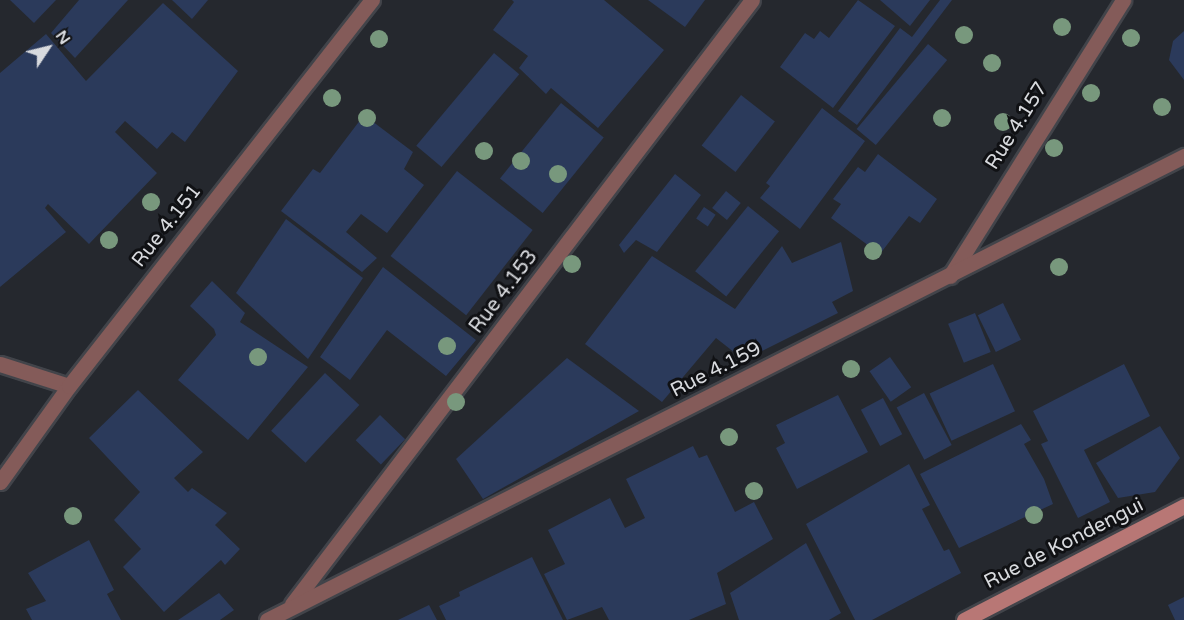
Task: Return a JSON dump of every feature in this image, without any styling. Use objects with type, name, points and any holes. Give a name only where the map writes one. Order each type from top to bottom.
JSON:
[{"type":"main road","name":"Rue de Kondengui","points":[[964,620],[1184,506]]},
{"type":"street","name":"Rue 4.151","points":[[0,482],[69,386],[372,0]]},
{"type":"street","name":"Rue 4.153","points":[[289,609],[752,0]]},
{"type":"street","name":"Rue 4.157","points":[[950,276],[1123,0]]},
{"type":"street","name":"Rue 4.159","points":[[267,620],[1184,156]]},
{"type":"street","points":[[0,364],[69,386]]},
{"type":"building","points":[[10,0],[56,0],[34,23]]},
{"type":"building","points":[[79,0],[128,0],[75,58],[51,33]]},
{"type":"building","points":[[172,0],[208,0],[192,19]]},
{"type":"building","points":[[512,0],[604,0],[664,50],[598,128],[551,88],[546,94],[519,68],[528,56],[493,30],[514,2]]},
{"type":"building","points":[[648,0],[705,0],[685,27]]},
{"type":"building","points":[[858,0],[895,26],[833,108],[780,67],[805,33],[814,39],[820,31],[829,38]]},
{"type":"building","points":[[880,0],[930,0],[910,26]]},
{"type":"building","points":[[940,0],[952,0],[857,125],[838,111],[900,28],[912,37]]},
{"type":"building","points":[[163,3],[238,71],[185,142],[172,132],[157,149],[125,121],[115,132],[157,173],[89,244],[48,204],[45,208],[66,232],[0,287],[0,73],[46,34],[86,81]]},
{"type":"building","points":[[1184,31],[1184,80],[1169,60],[1173,41]]},
{"type":"building","points":[[928,44],[947,60],[876,145],[857,129]]},
{"type":"building","points":[[494,53],[519,74],[442,167],[416,146]]},
{"type":"building","points":[[741,95],[775,121],[735,172],[702,145]]},
{"type":"building","points":[[561,103],[604,138],[543,213],[500,178]]},
{"type":"building","points":[[822,108],[865,141],[800,229],[760,198],[770,186],[766,183]]},
{"type":"building","points":[[364,115],[413,152],[404,169],[424,185],[387,233],[361,214],[346,232],[377,258],[362,272],[281,211],[313,169],[320,173]]},
{"type":"building","points":[[878,154],[937,199],[920,223],[909,216],[880,254],[831,218],[841,204],[833,199],[858,167],[865,172]]},
{"type":"building","points":[[457,171],[533,230],[466,315],[391,256]]},
{"type":"building","points":[[675,174],[701,195],[657,252],[636,240],[624,253],[619,245]]},
{"type":"building","points":[[726,191],[741,203],[727,220],[712,208]]},
{"type":"building","points":[[748,206],[779,231],[726,296],[695,271]]},
{"type":"building","points":[[704,207],[716,215],[708,226],[696,219]]},
{"type":"building","points":[[286,219],[363,278],[308,359],[236,293]]},
{"type":"building","points":[[841,242],[853,291],[832,302],[838,313],[744,360],[716,338],[662,402],[585,344],[652,256],[735,309],[782,246],[792,263]]},
{"type":"building","points":[[383,267],[476,340],[446,376],[387,330],[350,380],[320,357]]},
{"type":"building","points":[[212,281],[245,313],[240,322],[308,367],[248,440],[178,380],[216,335],[214,329],[190,306]]},
{"type":"building","points":[[1003,303],[1021,340],[996,352],[978,315]]},
{"type":"building","points":[[975,313],[991,352],[964,363],[948,324]]},
{"type":"building","points":[[890,357],[911,387],[891,402],[870,371]]},
{"type":"building","points":[[567,358],[639,411],[483,499],[456,459]]},
{"type":"building","points":[[993,364],[1015,411],[952,441],[930,394]]},
{"type":"building","points":[[1124,364],[1150,416],[1084,450],[1110,502],[1078,518],[1041,444],[1048,441],[1033,411]]},
{"type":"building","points":[[325,373],[359,405],[305,463],[271,431]]},
{"type":"building","points":[[138,390],[203,452],[174,478],[188,492],[192,488],[227,513],[215,525],[240,549],[225,565],[221,560],[164,612],[123,567],[141,549],[114,520],[140,492],[89,438]]},
{"type":"building","points":[[924,393],[952,445],[924,460],[897,408]]},
{"type":"building","points":[[838,395],[868,452],[797,489],[776,448],[785,443],[776,425]]},
{"type":"building","points":[[883,398],[902,434],[880,446],[861,410]]},
{"type":"building","points":[[380,415],[405,439],[381,464],[356,440]]},
{"type":"building","points":[[1021,424],[1031,440],[1024,444],[1044,479],[1053,504],[959,548],[920,474]]},
{"type":"building","points":[[1160,426],[1180,458],[1155,492],[1118,498],[1096,463]]},
{"type":"building","points":[[693,446],[699,458],[707,455],[735,512],[754,502],[773,539],[717,573],[726,604],[689,620],[609,620],[602,607],[567,620],[544,574],[565,564],[548,530],[610,498],[625,528],[645,518],[626,479]]},
{"type":"building","points":[[909,464],[930,505],[922,509],[944,551],[949,549],[961,573],[872,620],[855,620],[806,524]]},
{"type":"building","points":[[89,540],[114,590],[107,594],[121,620],[32,620],[26,609],[46,601],[28,573]]},
{"type":"building","points":[[806,543],[841,613],[829,620],[739,620],[730,593]]},
{"type":"building","points":[[532,557],[563,620],[446,620],[439,606],[460,596],[459,592]]},
{"type":"building","points":[[219,593],[234,610],[220,620],[178,620]]},
{"type":"building","points":[[1184,597],[1184,620],[1175,620],[1168,605]]},
{"type":"building","points":[[429,605],[437,620],[398,620]]}]
